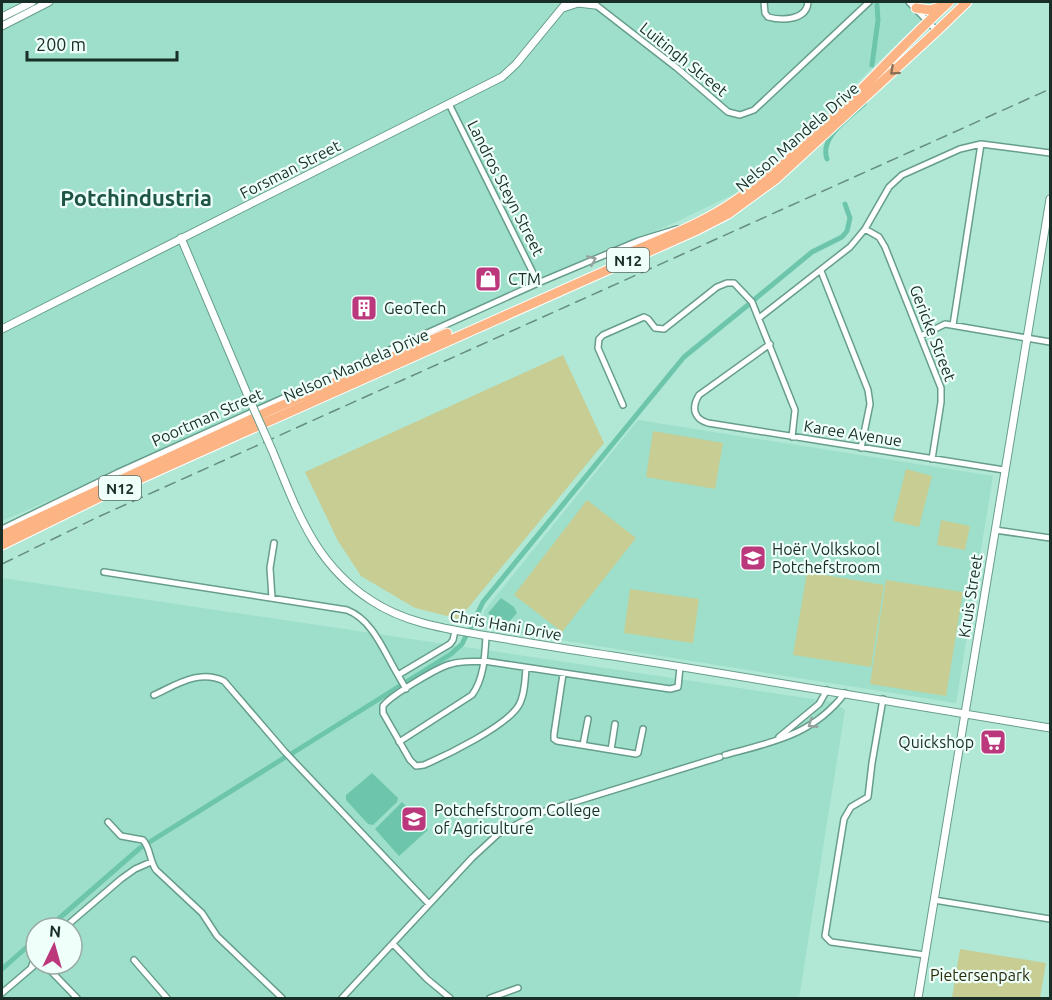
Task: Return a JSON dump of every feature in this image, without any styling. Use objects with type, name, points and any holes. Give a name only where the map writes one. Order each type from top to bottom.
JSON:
[{"type":"highway","name":"Nelson Mandela Drive","points":[[2,545],[102,496],[695,231],[728,214],[776,179],[967,2]]},
{"type":"highway","name":"Nelson Mandela Drive","points":[[2,535],[271,410],[691,225],[733,203],[774,171],[860,91],[946,4]]},
{"type":"highway","points":[[913,5],[930,10],[946,4]]},
{"type":"street","points":[[2,17],[32,2]]},
{"type":"street","points":[[2,26],[49,2]]},
{"type":"street","name":"Forsman Street","points":[[2,329],[493,83],[510,71],[567,2]]},
{"type":"street","points":[[764,2],[765,13],[768,16],[779,18],[798,17],[804,14],[808,2]]},
{"type":"street","name":"Luitingh Street","points":[[593,3],[677,68],[722,108],[734,115],[740,115],[754,110],[869,2]]},
{"type":"street","points":[[559,11],[578,3],[593,3]]},
{"type":"street","points":[[913,5],[938,31]]},
{"type":"street","name":"Landros Steyn Street","points":[[449,104],[538,283]]},
{"type":"street","points":[[759,318],[850,247],[865,229],[889,187],[896,180],[960,148],[981,144],[1050,153]]},
{"type":"street","points":[[953,325],[981,144]]},
{"type":"street","name":"Kruis Street","points":[[918,999],[1050,199]]},
{"type":"street","name":"Poortman Street","points":[[2,528],[127,468],[538,283],[647,238],[691,225]]},
{"type":"street","name":"Gericke Street","points":[[865,229],[879,237],[885,247],[942,394],[932,459]]},
{"type":"street","name":"Chris Hani Drive","points":[[181,238],[307,530],[332,568],[347,583],[374,603],[406,619],[455,631],[1050,728]]},
{"type":"street","points":[[821,271],[868,390],[870,404],[861,448]]},
{"type":"street","points":[[623,405],[598,348],[598,339],[644,317],[655,328],[664,328],[717,287],[734,283],[752,302],[795,410],[792,437]]},
{"type":"street","points":[[921,336],[945,324],[1050,342]]},
{"type":"street","name":"Karee Avenue","points":[[770,344],[699,395],[694,407],[694,413],[698,418],[708,423],[1004,470]]},
{"type":"street","points":[[994,530],[1050,538]]},
{"type":"street","points":[[272,598],[270,568],[274,543]]},
{"type":"street","points":[[104,572],[339,608],[358,615],[369,626],[404,685]]},
{"type":"street","points":[[398,675],[450,644],[455,631]]},
{"type":"street","points":[[399,742],[469,699],[477,687],[484,661],[486,636]]},
{"type":"street","points":[[526,668],[523,693],[518,707],[499,724],[419,766],[410,760],[382,709],[404,685],[450,664],[484,661],[673,689],[679,684],[680,667]]},
{"type":"street","points":[[563,674],[554,739],[638,753],[643,729]]},
{"type":"street","points":[[154,695],[190,678],[211,677],[224,681],[285,752],[429,904]]},
{"type":"street","points":[[770,743],[812,712],[824,698],[826,690]]},
{"type":"street","points":[[342,999],[487,842],[511,826],[561,806],[770,743],[808,728],[824,716],[845,693]]},
{"type":"street","points":[[883,699],[868,797],[851,807],[844,819],[825,936],[831,942],[925,955]]},
{"type":"street","points":[[583,745],[588,719]]},
{"type":"street","points":[[611,750],[615,724]]},
{"type":"street","points":[[108,822],[121,836],[140,838],[147,844],[151,862],[202,913],[217,936],[282,999]]},
{"type":"street","points":[[78,916],[121,879],[151,862]]},
{"type":"street","points":[[934,900],[1050,919]]},
{"type":"street","points":[[393,944],[450,999]]},
{"type":"street","points":[[134,960],[167,999]]},
{"type":"street","points":[[2,993],[24,974]]},
{"type":"street","points":[[55,976],[77,999]]},
{"type":"street","points":[[490,999],[518,988]]},
{"type":"shaded area","name":"Potchindustria","points":[[2,2],[940,2],[773,164],[736,193],[165,451],[2,521]]},
{"type":"shaded area","name":"Hoër Volkskool Potchefstroom","points":[[638,420],[993,476],[956,703],[484,628],[484,611]]},
{"type":"shaded area","name":"Potchefstroom College of Agriculture","points":[[2,578],[833,702],[845,710],[799,998],[2,998]]},
{"type":"shaded area","points":[[501,598],[514,607],[517,613],[504,627],[488,613]]},
{"type":"shaded area","points":[[372,773],[398,798],[397,802],[373,825],[368,824],[346,800],[346,795]]},
{"type":"shaded area","points":[[402,802],[428,830],[399,856],[375,829]]},
{"type":"green space","points":[[563,355],[604,443],[459,619],[415,608],[361,576],[338,541],[305,472]]},
{"type":"green space","points":[[653,431],[723,443],[715,489],[646,477]]},
{"type":"green space","points":[[906,469],[932,476],[919,527],[893,521]]},
{"type":"green space","points":[[587,500],[636,538],[562,632],[514,595]]},
{"type":"green space","points":[[941,520],[970,526],[965,550],[937,545]]},
{"type":"green space","points":[[807,572],[884,585],[871,667],[793,655]]},
{"type":"green space","points":[[886,580],[963,592],[946,696],[870,684]]},
{"type":"green space","points":[[630,589],[699,599],[693,643],[624,633]]},
{"type":"green space","name":"Pietersenpark","points":[[960,949],[1046,963],[1040,998],[952,998]]},
{"type":"waterway","points":[[872,65],[878,20],[877,5]]},
{"type":"waterway","points":[[827,159],[827,143],[832,135],[864,104],[866,99]]},
{"type":"waterway","points":[[755,299],[812,252],[842,237],[847,231],[850,218],[845,204]]},
{"type":"waterway","points":[[471,627],[483,602],[684,357],[748,305]]},
{"type":"waterway","points":[[291,754],[451,654],[462,644],[466,636]]},
{"type":"waterway","points":[[62,916],[140,848],[284,758]]},
{"type":"waterway","points":[[2,969],[24,950]]},
{"type":"railway","points":[[2,564],[98,517],[1050,89]]},
{"type":"place","name":"CTM","points":[[488,279]]},
{"type":"place","name":"GeoTech","points":[[364,308]]},
{"type":"place","name":"Hoër Volkskool Potchefstroom","points":[[753,558]]},
{"type":"place","name":"Quickshop","points":[[993,742]]},
{"type":"place","name":"Potchefstroom College of Agriculture","points":[[414,819]]},
{"type":"district","name":"Potchindustria","points":[[136,197]]}]
